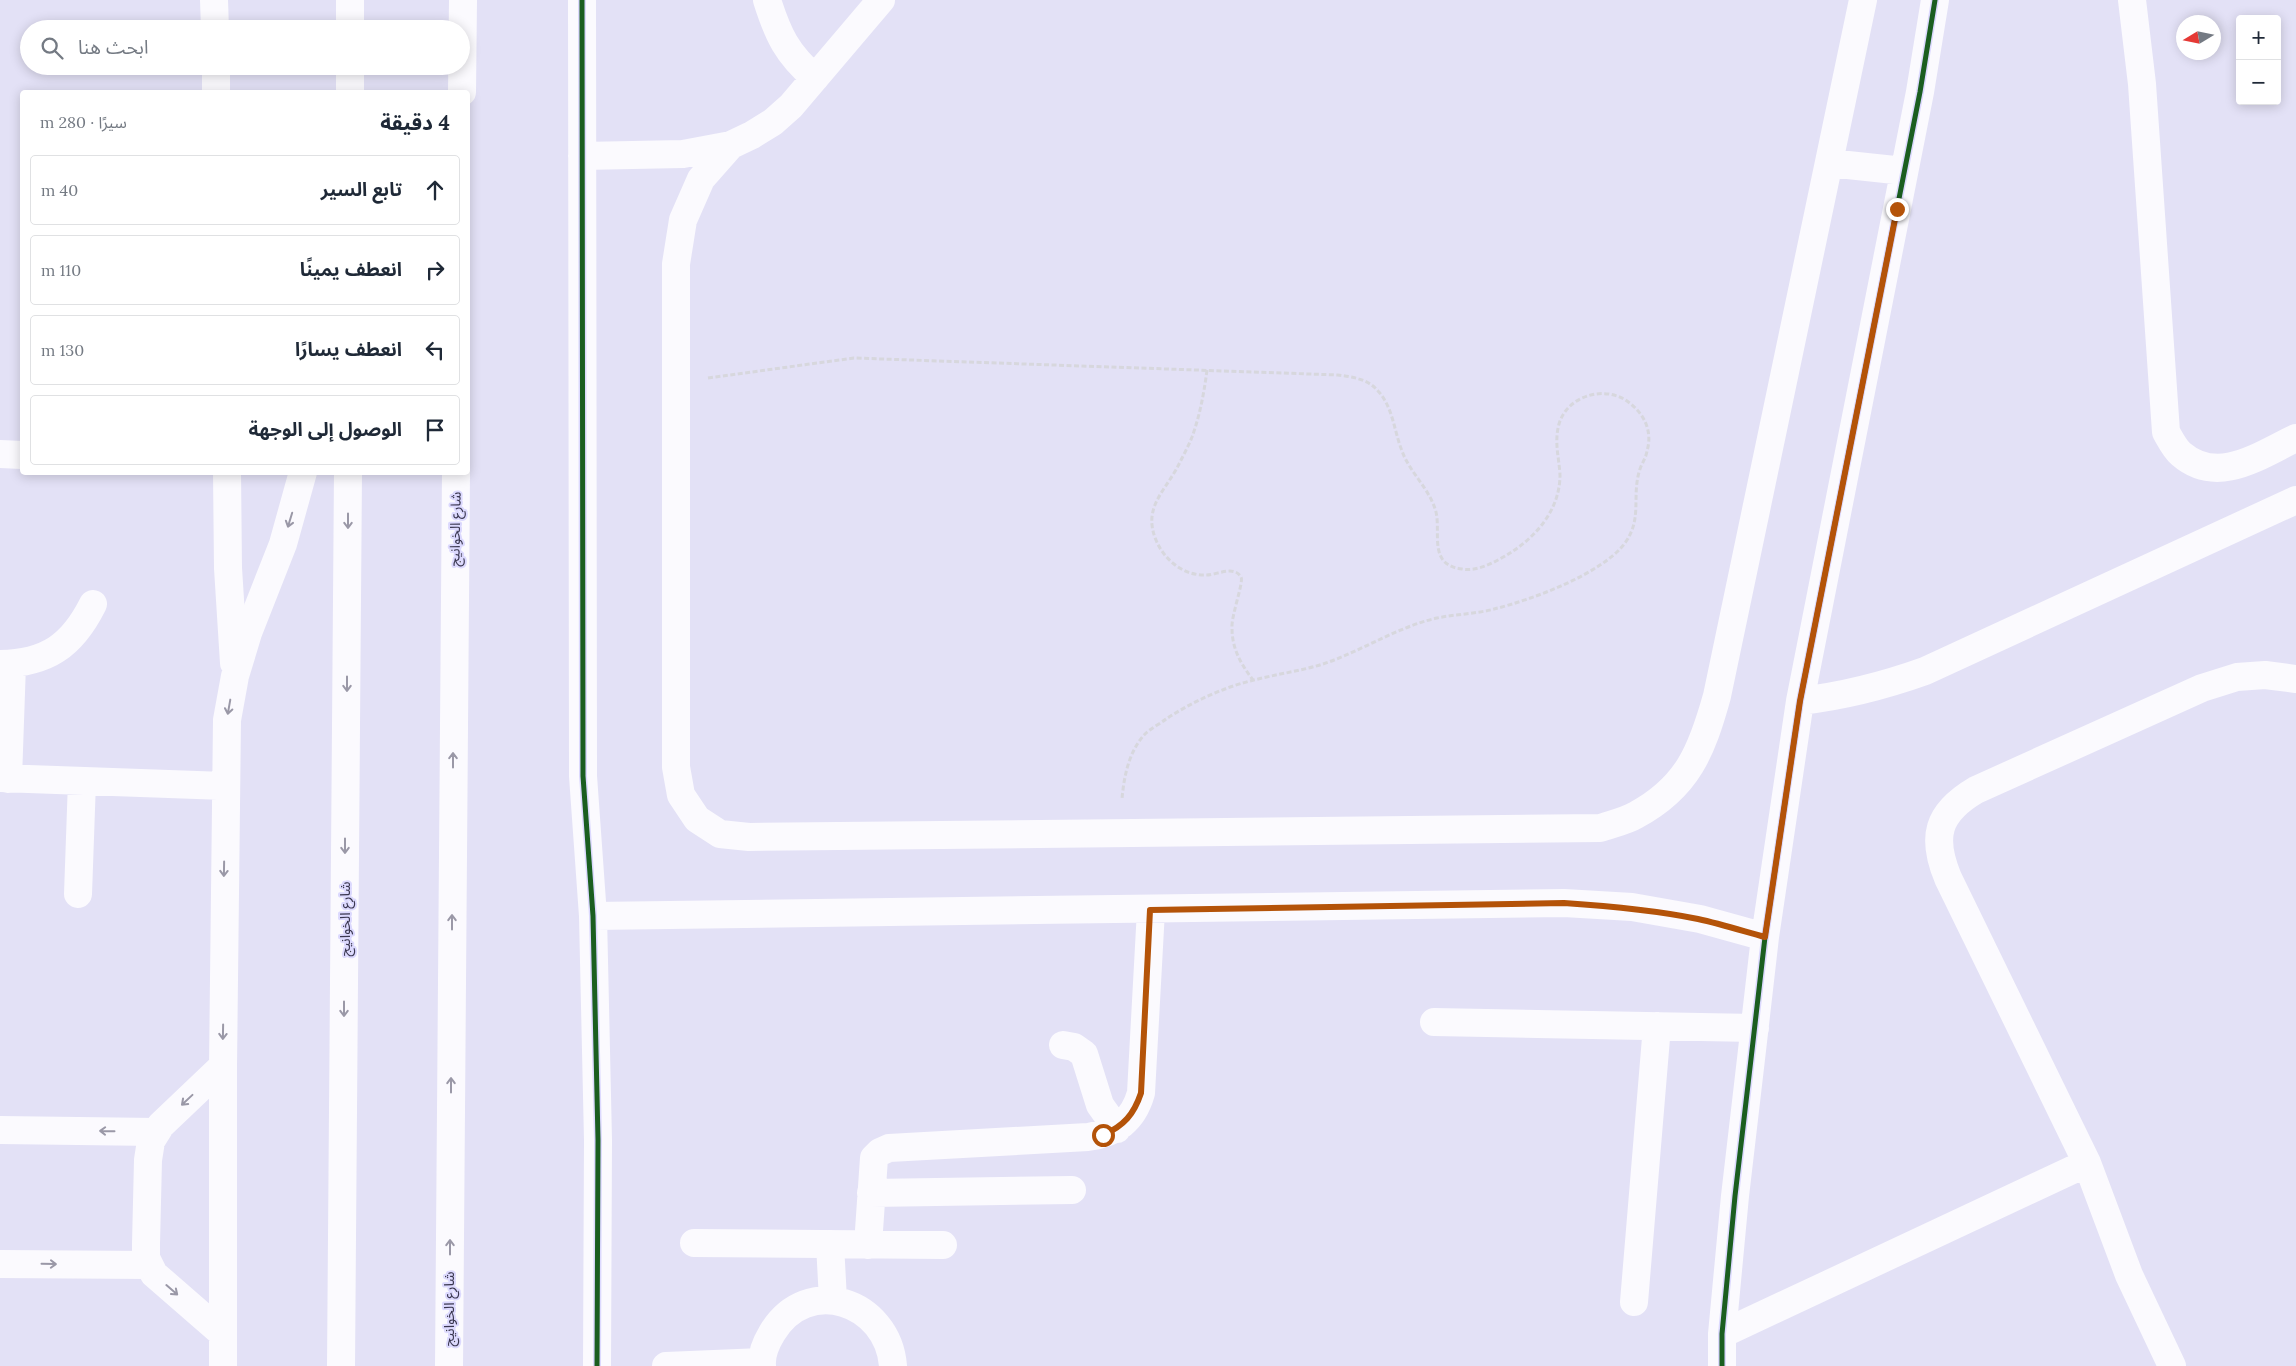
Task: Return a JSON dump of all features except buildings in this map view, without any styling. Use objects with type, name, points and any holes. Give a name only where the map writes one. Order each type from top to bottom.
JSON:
[{"type":"main road","points":[[214,0],[214,20]]},
{"type":"main road","points":[[350,0],[350,20]]},
{"type":"main road","points":[[463,0],[463,20]]},
{"type":"main road","points":[[582,0],[583,776],[593,916],[598,1140],[597,1366]]},
{"type":"main road","points":[[767,0],[783,43],[796,62],[815,78]]},
{"type":"main road","points":[[582,156],[683,154],[731,145],[773,122],[791,106],[881,0]]},
{"type":"main road","points":[[731,145],[701,179],[683,220],[676,264],[676,767],[681,795],[697,819],[720,834],[749,837],[1600,828],[1635,816],[1666,796],[1691,768],[1706,734],[1717,696],[1863,0]]},
{"type":"main road","points":[[1722,1366],[1722,1334],[1735,1196],[1765,937],[1800,701],[1904,171],[1935,0]]},
{"type":"main road","points":[[2132,0],[2142,84],[2166,432],[2180,454],[2195,463],[2202,467],[2229,469],[2296,438]]},
{"type":"main road","points":[[216,75],[216,90]]},
{"type":"main road","points":[[350,75],[350,90]]},
{"type":"main road","points":[[462,75],[462,90]]},
{"type":"main road","points":[[1829,163],[1904,171]]},
{"type":"main road","points":[[0,454],[20,455]]},
{"type":"main road","points":[[227,475],[229,604],[235,676]]},
{"type":"main road","points":[[223,1366],[223,1066],[227,720],[235,676],[248,633],[283,544],[301,475]]},
{"type":"main road","name":"شارع الخوانيج","points":[[341,1366],[348,475]]},
{"type":"main road","name":"شارع الخوانيج","points":[[449,1366],[456,475]]},
{"type":"main road","points":[[1800,701],[1851,694],[1884,686],[1925,671],[2296,500]]},
{"type":"main road","points":[[93,604],[83,624],[70,640],[52,653],[33,660],[6,664],[4,778],[225,786]]},
{"type":"main road","points":[[2172,1366],[2129,1276],[2086,1163],[1940,858],[1939,837],[1945,817],[1958,800],[1976,790],[2202,688],[2237,677],[2265,675],[2296,679]]},
{"type":"main road","points":[[78,894],[82,781]]},
{"type":"main road","points":[[593,916],[1564,903],[1651,911],[1700,919],[1765,937]]},
{"type":"main road","points":[[868,1245],[874,1158],[880,1152],[889,1148],[1088,1137],[1103,1135],[1117,1129],[1128,1120],[1136,1107],[1141,1093],[1150,910]]},
{"type":"main road","points":[[1434,1022],[1755,1028]]},
{"type":"main road","points":[[1634,1302],[1657,1026]]},
{"type":"main road","points":[[1063,1045],[1074,1047],[1084,1054],[1100,1105],[1117,1129]]},
{"type":"main road","points":[[223,1066],[167,1118],[151,1141],[148,1160],[146,1244],[149,1265],[154,1274],[223,1334]]},
{"type":"main road","points":[[0,1130],[156,1132]]},
{"type":"main road","points":[[1722,1334],[2086,1163]]},
{"type":"main road","points":[[872,1193],[1072,1190]]},
{"type":"main road","points":[[694,1243],[943,1245]]},
{"type":"main road","points":[[830,1244],[833,1300]]},
{"type":"main road","points":[[0,1264],[149,1265]]},
{"type":"main road","points":[[666,1366],[762,1364],[767,1342],[783,1319],[793,1310],[812,1302],[833,1300],[853,1305],[870,1316],[884,1332],[892,1351],[893,1366]]},
{"type":"path","points":[[675,382],[854,358],[1338,375],[1360,378],[1378,391],[1390,410],[1405,458],[1431,500],[1437,515],[1437,545],[1441,557],[1450,565],[1462,570],[1474,569],[1503,557],[1528,541],[1544,523],[1555,501],[1560,476],[1556,452],[1557,433],[1561,419],[1572,404],[1587,396],[1604,393],[1622,397],[1636,408],[1646,421],[1649,437],[1647,453],[1637,480],[1638,512],[1634,527],[1626,542],[1603,563],[1582,576],[1515,603],[1492,610],[1436,618],[1414,625],[1322,664],[1253,680],[1218,693],[1178,712],[1146,733],[1133,752],[1124,776],[1118,833]]},
{"type":"path","points":[[1207,370],[1202,404],[1192,437],[1177,468],[1158,497],[1152,514],[1153,532],[1160,550],[1172,563],[1188,572],[1205,575],[1232,571],[1239,574],[1243,580],[1243,586],[1233,610],[1232,629],[1234,647],[1242,665],[1253,680]]},
{"type":"cycle path","points":[[582,0],[583,776],[593,916],[598,1140],[597,1366]]},
{"type":"cycle path","points":[[1722,1366],[1722,1334],[1735,1196],[1765,937],[1800,701],[1920,92],[1935,0]]},
{"type":"route","points":[[1103,1135],[1117,1129],[1128,1120],[1136,1107],[1141,1093],[1150,910],[1496,906],[1564,903],[1632,908],[1666,913],[1700,919],[1765,937],[1800,701],[1897,209]]}]
